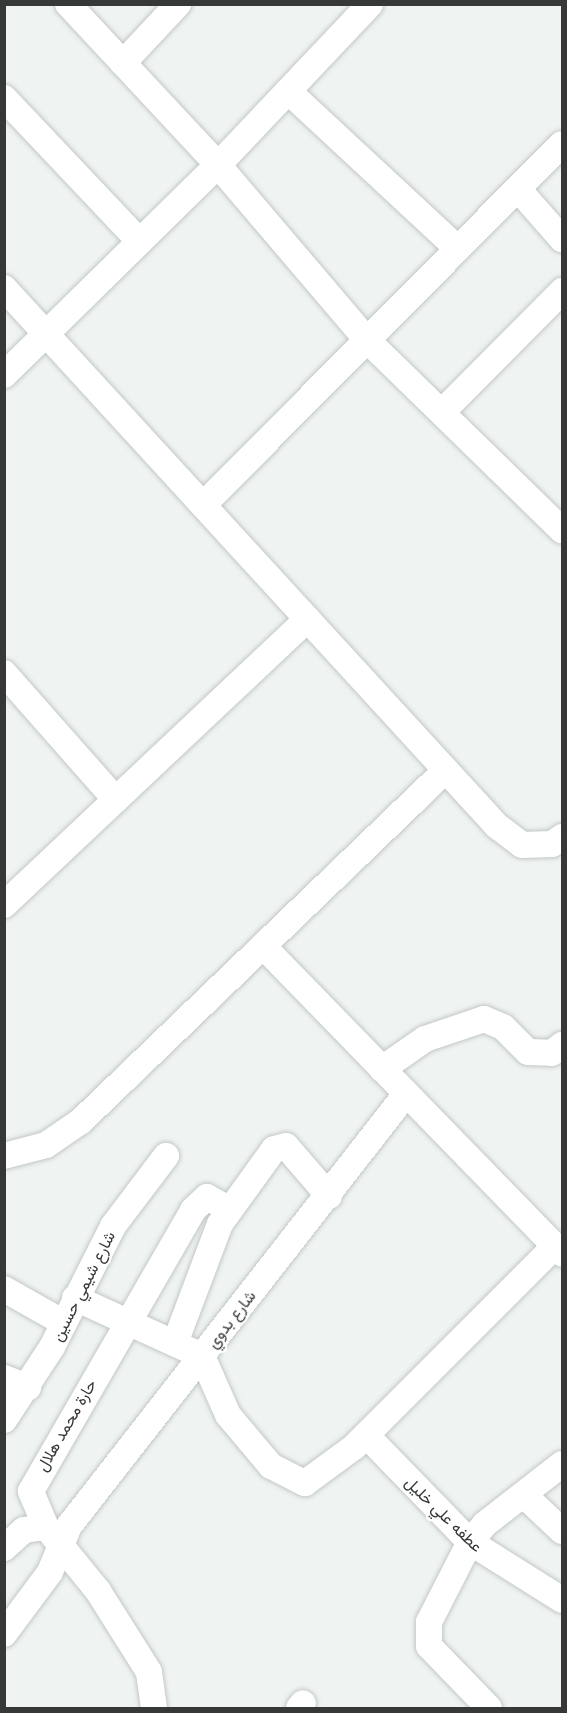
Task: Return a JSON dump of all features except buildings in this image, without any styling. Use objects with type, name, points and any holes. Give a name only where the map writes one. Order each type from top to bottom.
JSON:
[{"type":"street","points":[[68,4],[218,165],[366,339],[444,410],[562,530]]},
{"type":"street","points":[[123,63],[178,4]]},
{"type":"street","points":[[4,375],[218,165],[370,4]]},
{"type":"street","points":[[288,92],[457,249]]},
{"type":"street","points":[[4,98],[139,241]]},
{"type":"street","points":[[203,505],[562,144]]},
{"type":"street","points":[[518,189],[562,239]]},
{"type":"street","points":[[4,288],[48,333],[446,770],[522,845],[552,844],[562,837]]},
{"type":"street","points":[[444,410],[562,291]]},
{"type":"street","points":[[4,905],[308,618]]},
{"type":"street","points":[[4,673],[116,800]]},
{"type":"street","points":[[8,1152],[67,1133],[446,770]]},
{"type":"street","points":[[75,1298],[202,1356],[228,1415],[271,1466],[290,1479],[305,1483],[320,1475],[366,1435],[559,1250],[263,946]]},
{"type":"street","points":[[382,1069],[425,1040],[484,1019],[503,1026],[528,1052],[552,1053],[562,1045]]},
{"type":"street","name":"شارع بدوي","points":[[4,1634],[40,1588],[52,1537],[202,1356],[329,1196],[406,1094]]},
{"type":"street","points":[[175,1343],[229,1209],[281,1145],[329,1196]]},
{"type":"street","name":"شارع شيمي حسين","points":[[4,1420],[28,1387],[64,1323],[113,1226],[166,1156]]},
{"type":"street","name":"حارة محمد هلال","points":[[154,1708],[149,1672],[98,1591],[52,1537],[32,1499],[33,1483],[126,1321],[200,1200],[211,1197],[229,1209]]},
{"type":"street","points":[[4,1289],[64,1323]]},
{"type":"street","points":[[4,1378],[28,1387]]},
{"type":"street","name":"عطفه علي خليل","points":[[366,1435],[470,1542],[562,1600]]},
{"type":"street","points":[[489,1708],[429,1646],[427,1635],[470,1542],[498,1512],[525,1496],[562,1464]]},
{"type":"street","points":[[525,1496],[562,1531]]},
{"type":"street","points":[[4,1548],[24,1530],[52,1537]]}]
